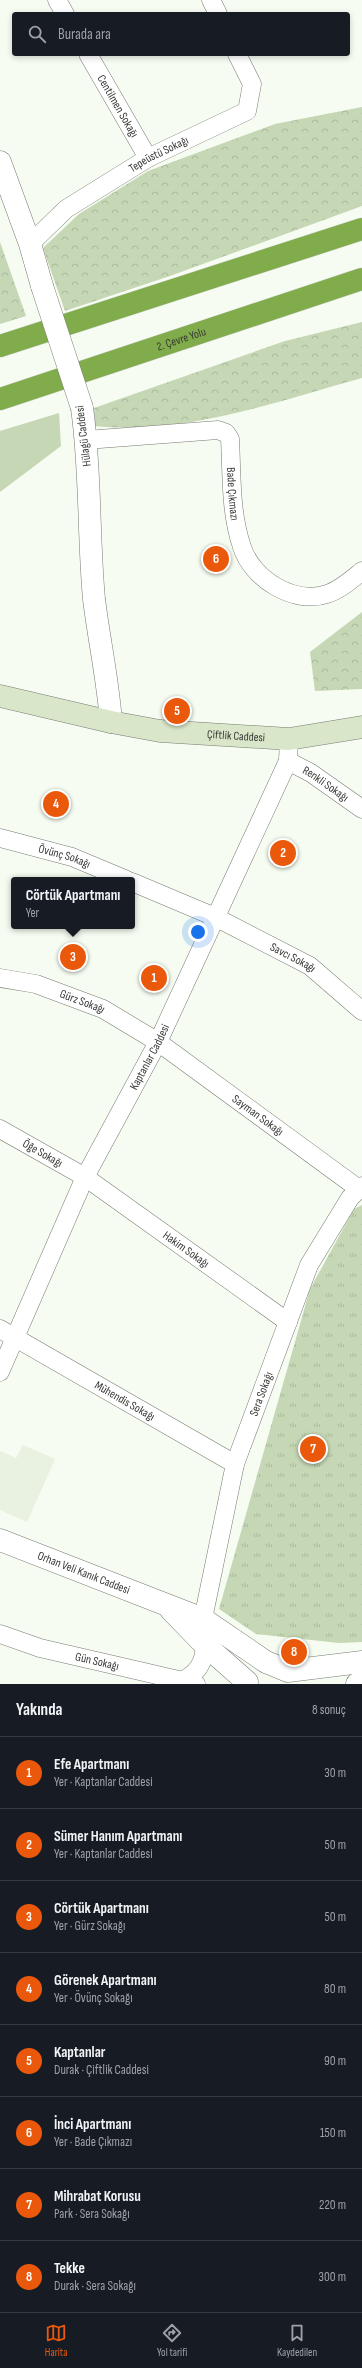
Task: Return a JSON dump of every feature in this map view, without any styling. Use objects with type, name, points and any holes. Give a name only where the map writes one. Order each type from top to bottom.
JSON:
[{"type":"highway","points":[[0,346],[362,229]]},
{"type":"highway","name":"2. Çevre Yolu","points":[[0,399],[362,279]]},
{"type":"main road","name":"Çiftlik Caddesi","points":[[0,696],[111,722],[160,731],[289,739],[362,727]]},
{"type":"street","points":[[57,0],[64,12]]},
{"type":"street","points":[[211,0],[217,12]]},
{"type":"street","name":"Centilmen Sokağı","points":[[89,56],[148,158]]},
{"type":"street","name":"Tepeüstü Sokağı","points":[[30,244],[66,209],[148,158],[247,111],[252,84],[238,56]]},
{"type":"street","name":"Hülagü Caddesi","points":[[0,162],[30,244],[42,286],[82,408],[86,440],[94,599],[109,685],[111,722]]},
{"type":"street","name":"Bade Çıkmazı","points":[[86,440],[218,430],[226,433],[230,439],[233,511],[242,547],[253,567],[284,592],[310,597],[326,595],[340,588],[362,571]]},
{"type":"street","name":"Kaptanlar Caddesi","points":[[0,1372],[7,1333],[85,1177],[158,1042],[288,761],[289,739]]},
{"type":"street","name":"Renkli Sokağı","points":[[288,761],[311,772],[362,809]]},
{"type":"street","name":"Övünç Sokağı","points":[[0,838],[72,857],[120,877]]},
{"type":"street","points":[[135,883],[215,917]]},
{"type":"street","name":"Savcı Sokağı","points":[[215,917],[310,966],[362,1011]]},
{"type":"street","name":"Gürz Sokağı","points":[[0,978],[36,984],[103,1009],[158,1042]]},
{"type":"street","name":"Sayman Sokağı","points":[[158,1042],[360,1187]]},
{"type":"street","name":"Öḡe Sokağı","points":[[0,1129],[85,1177]]},
{"type":"street","name":"Hakim Sokağı","points":[[85,1177],[288,1322]]},
{"type":"street","name":"Sera Sokağı","points":[[203,1619],[235,1464],[309,1265],[350,1198],[360,1187]]},
{"type":"street","name":"Mühendis Sokağı","points":[[7,1333],[235,1464]]},
{"type":"street","name":"Orhan Veli Kanık Caddesi","points":[[0,1540],[203,1619],[266,1662],[294,1677]]},
{"type":"street","points":[[167,1606],[205,1645],[247,1683]]},
{"type":"street","name":"Gün Sokağı","points":[[0,1634],[40,1648],[188,1683]]},
{"type":"street","points":[[188,1683],[204,1658],[205,1645]]},
{"type":"street","points":[[247,1683],[250,1668],[266,1662]]},
{"type":"street","points":[[294,1677],[362,1662]]},
{"type":"street","points":[[356,1684],[362,1682]]},
{"type":"shaded area","points":[[23,1445],[55,1459],[27,1522],[0,1510],[0,1451],[16,1458]]},
{"type":"green space","points":[[362,107],[362,206],[170,276],[65,311],[43,248],[79,214],[148,171],[275,124]]},
{"type":"green space","points":[[0,242],[26,316],[0,324]]},
{"type":"green space","points":[[362,322],[362,378],[263,406],[197,421],[163,426],[129,428],[95,426],[94,408],[285,341]]},
{"type":"green space","points":[[59,413],[61,446],[0,492],[0,431]]},
{"type":"green space","points":[[362,612],[362,689],[315,691],[310,652]]},
{"type":"green space","points":[[362,1205],[362,1642],[339,1643],[256,1634],[219,1609],[310,1289],[354,1209]]},
{"type":"place","name":"İnci Apartmanı","points":[[216,559]]},
{"type":"place","name":"Kaptanlar","points":[[177,711]]},
{"type":"place","name":"Görenek Apartmanı","points":[[56,804]]},
{"type":"place","name":"Sümer Hanım Apartmanı","points":[[283,853]]},
{"type":"place","name":"Cörtük Apartmanı","points":[[73,957]]},
{"type":"place","name":"Efe Apartmanı","points":[[154,978]]},
{"type":"place","name":"Mihrabat Korusu","points":[[313,1449]]},
{"type":"place","name":"Tekke","points":[[294,1652]]}]
